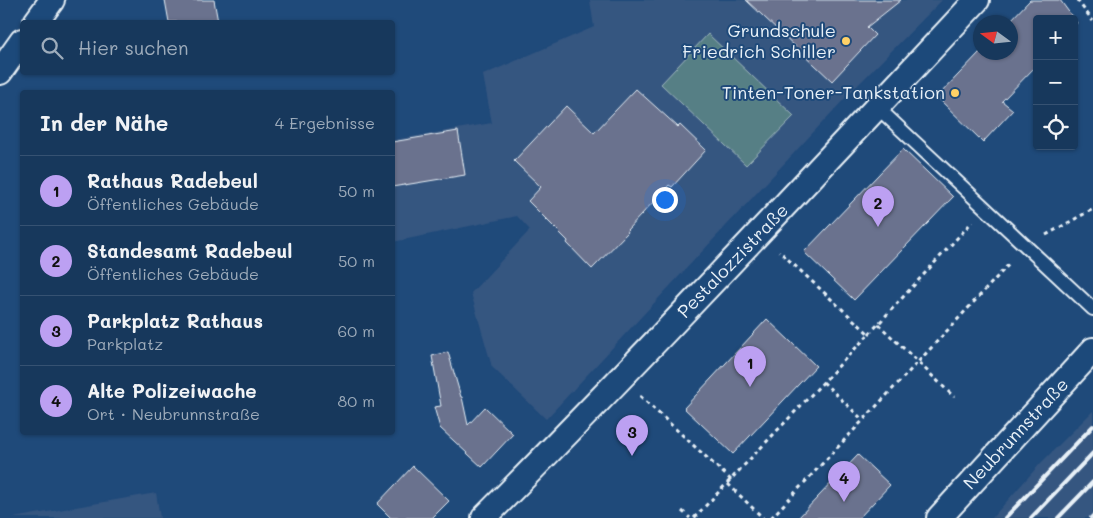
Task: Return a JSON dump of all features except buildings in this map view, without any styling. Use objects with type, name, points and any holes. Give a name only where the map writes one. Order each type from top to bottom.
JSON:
[{"type":"street","points":[[37,20],[52,0]]},
{"type":"street","name":"Pestalozzistraße","points":[[484,518],[586,415],[760,233],[977,0]]},
{"type":"street","points":[[0,72],[20,43]]},
{"type":"street","name":"Neubrunnstraße","points":[[939,518],[1093,350]]},
{"type":"lane","points":[[877,107],[1093,309]]},
{"type":"path","points":[[1077,0],[1093,21]]},
{"type":"path","points":[[694,518],[869,334],[985,208]]},
{"type":"path","points":[[772,518],[1026,246],[1093,209]]},
{"type":"path","points":[[760,233],[869,334]]},
{"type":"path","points":[[878,324],[954,397]]},
{"type":"path","points":[[621,378],[731,480]]},
{"type":"path","points":[[823,382],[863,420]]},
{"type":"path","points":[[727,484],[763,518]]},
{"type":"path","points":[[682,511],[690,518]]},
{"type":"shaded area","points":[[590,0],[942,0],[848,95],[546,419],[492,367],[471,293],[530,230],[517,216],[395,242],[395,140],[492,123],[483,75],[594,27]]},
{"type":"shaded area","points":[[1093,411],[1093,518],[992,518],[1039,465]]},
{"type":"shaded area","points":[[156,493],[160,518],[13,518]]},
{"type":"green space","points":[[708,34],[794,116],[746,165],[661,84]]},
{"type":"railway","points":[[1005,518],[1093,426]]},
{"type":"railway","points":[[1031,518],[1093,453]]},
{"type":"railway","points":[[1058,518],[1093,482]]},
{"type":"place","name":"Grundschule Friedrich Schiller","points":[[846,41]]},
{"type":"place","name":"Tinten-Toner-Tankstation","points":[[955,93]]},
{"type":"place","name":"Standesamt Radebeul","points":[[878,227]]},
{"type":"place","name":"Rathaus Radebeul","points":[[750,387]]},
{"type":"place","name":"Parkplatz Rathaus","points":[[632,456]]},
{"type":"place","name":"Alte Polizeiwache","points":[[844,502]]}]
